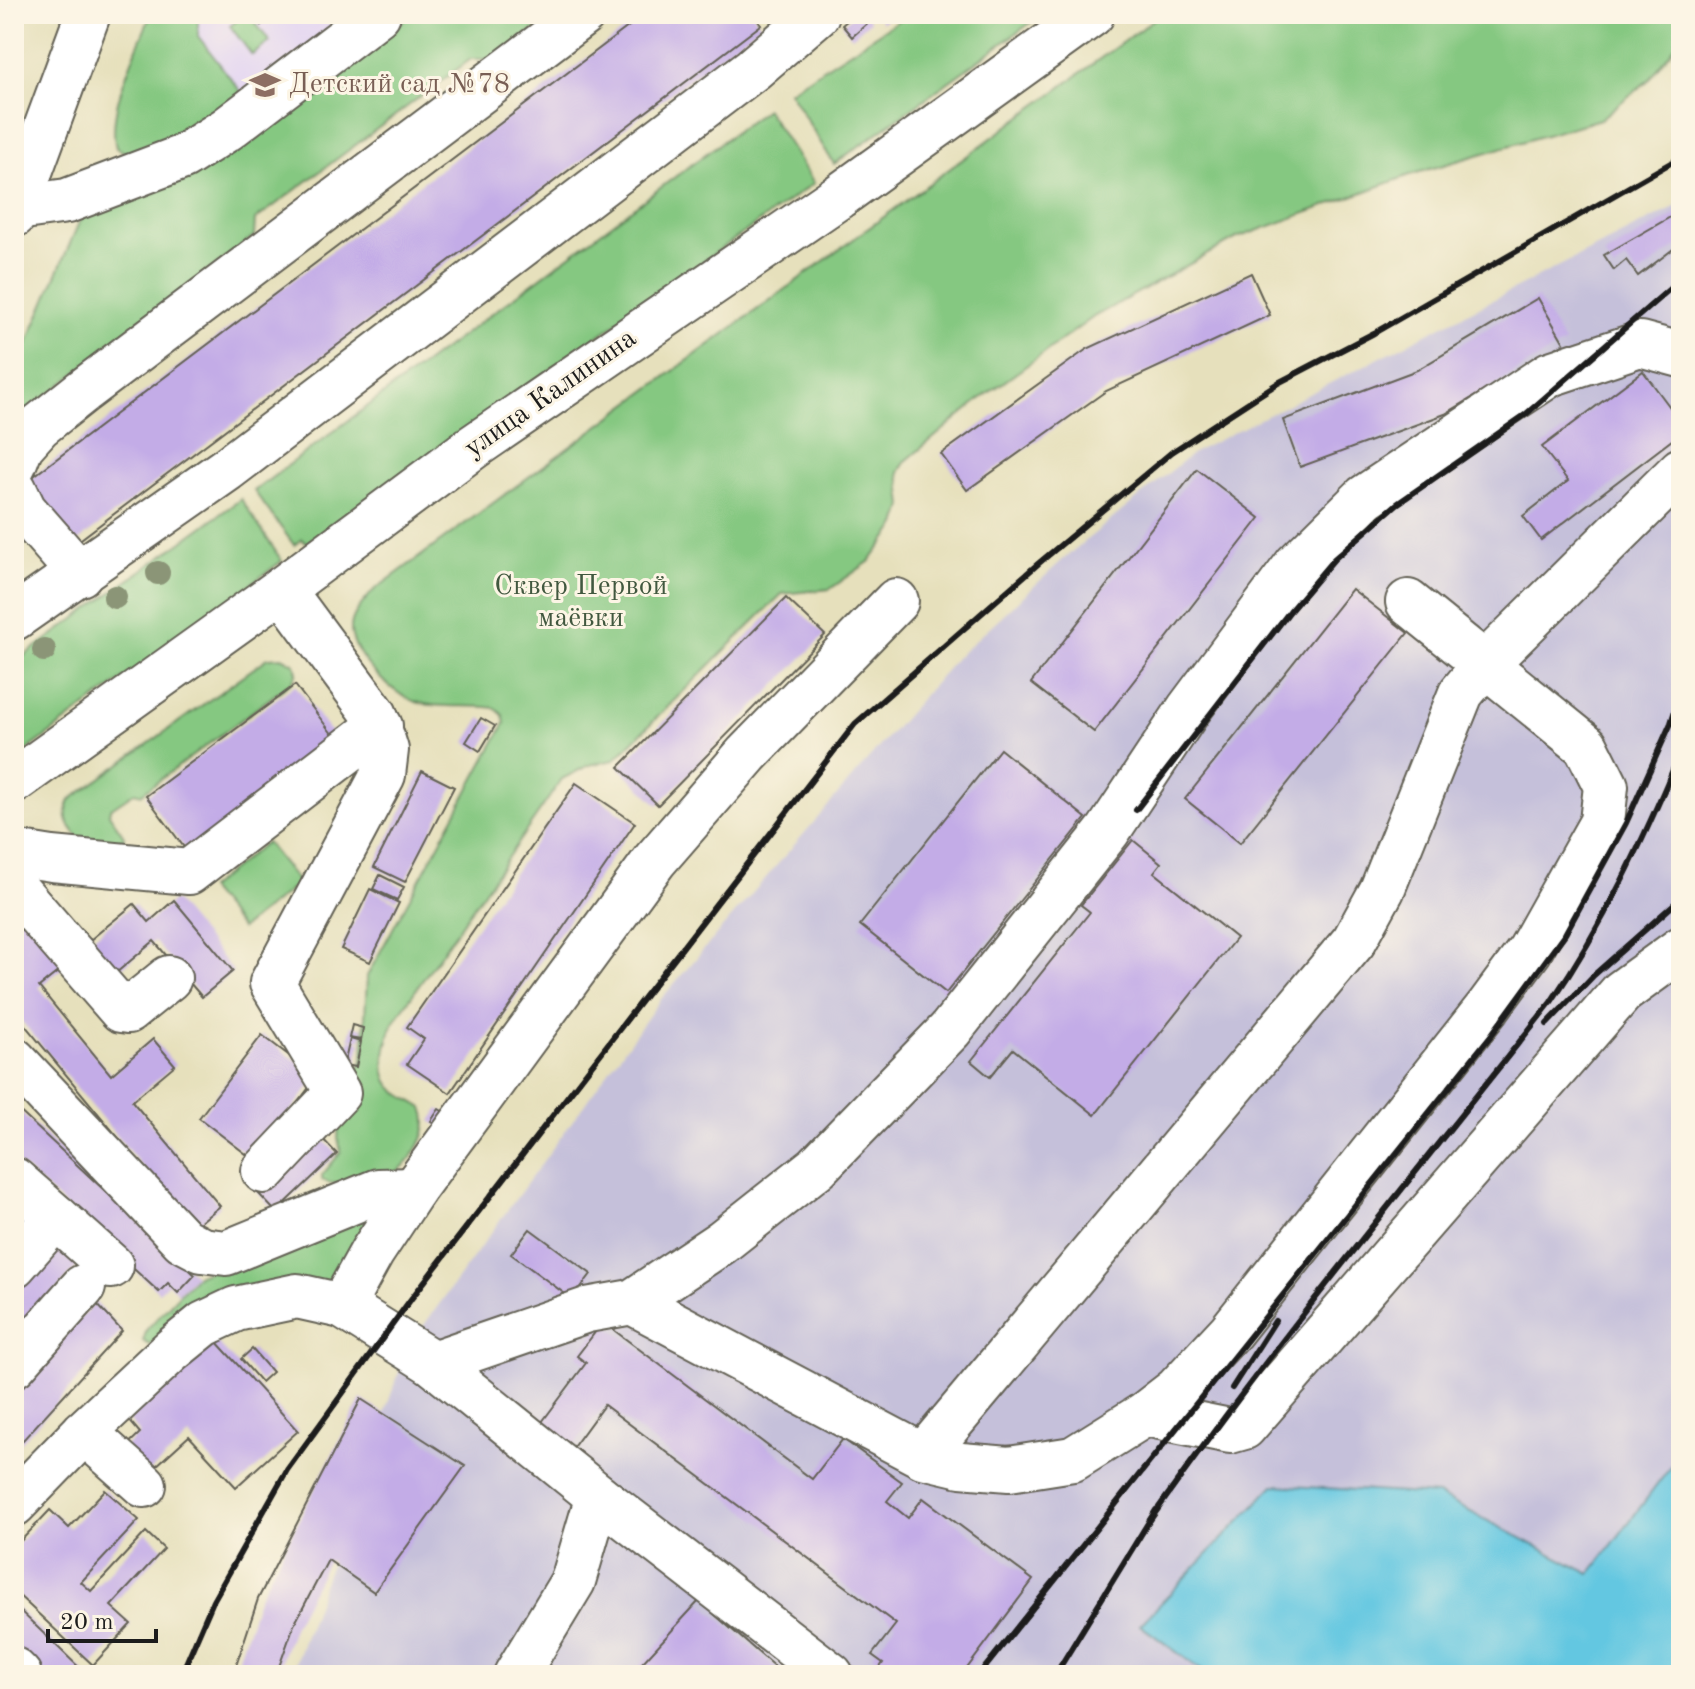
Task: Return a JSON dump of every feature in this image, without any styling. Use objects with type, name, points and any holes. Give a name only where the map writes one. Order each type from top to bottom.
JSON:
[{"type":"main road","points":[[15,212],[88,14]]},
{"type":"main road","points":[[15,212],[67,201],[183,157],[227,129],[378,14]]},
{"type":"main road","points":[[14,464],[21,446],[39,426],[83,391],[583,14]]},
{"type":"main road","points":[[14,618],[227,469],[753,69],[817,14]]},
{"type":"main road","name":"улица Калинина","points":[[14,781],[282,589],[473,447],[838,197],[1092,14]]},
{"type":"main road","points":[[433,1363],[587,1310],[632,1302],[722,1242],[817,1167],[950,1030],[1108,831],[1189,709],[1297,564],[1365,497],[1550,374],[1640,344],[1681,355]]},
{"type":"main road","points":[[923,1456],[1354,941],[1382,890],[1461,693],[1486,663],[1681,470]]},
{"type":"main road","points":[[14,489],[24,510],[80,574]]},
{"type":"main road","points":[[264,1171],[338,1093],[272,983],[383,775],[386,750],[375,715],[282,589]]},
{"type":"main road","points":[[342,1306],[372,1252],[413,1190],[655,860],[747,754],[896,601]]},
{"type":"main road","points":[[632,1302],[923,1456],[961,1465],[1009,1469],[1073,1459],[1145,1414],[1176,1390],[1231,1331],[1488,1007],[1530,950],[1602,822],[1606,786],[1586,746],[1408,602]]},
{"type":"main road","points":[[14,853],[189,872],[380,726]]},
{"type":"main road","points":[[14,887],[121,1010],[128,1011],[169,978]]},
{"type":"main road","points":[[1145,1414],[1230,1431],[1244,1427],[1622,992],[1681,949]]},
{"type":"main road","points":[[14,1060],[183,1240],[202,1250],[226,1253],[378,1191],[413,1190]]},
{"type":"main road","points":[[14,1180],[56,1217],[97,1276],[14,1365]]},
{"type":"main road","points":[[14,1265],[56,1217]]},
{"type":"main road","points":[[14,1504],[84,1432],[204,1324],[236,1309],[297,1296],[342,1306],[433,1363],[598,1496],[831,1675]]},
{"type":"main road","points":[[84,1432],[144,1485]]},
{"type":"main road","points":[[516,1675],[573,1581],[598,1496]]},
{"type":"main road","points":[[14,1670],[19,1675]]},
{"type":"shaded area","name":"Детский сад №78","points":[[170,14],[431,14],[245,155]]},
{"type":"shaded area","points":[[1681,204],[1681,1453],[1590,1575],[1438,1495],[1140,1625],[1208,1675],[291,1675],[408,1347],[661,999],[956,658],[1067,556],[1193,453]]},
{"type":"green space","points":[[151,14],[198,14],[198,36],[242,93],[243,101],[136,158],[116,148],[115,116],[124,80]]},
{"type":"green space","points":[[249,14],[270,42],[252,55],[230,26]]},
{"type":"green space","points":[[413,14],[557,14],[494,59],[471,59],[255,220],[254,236],[14,421],[14,374],[83,213],[339,66]]},
{"type":"green space","points":[[908,14],[1043,14],[834,164],[789,91]]},
{"type":"green space","name":"Сквер Первой маёвки","points":[[1161,14],[1681,14],[1681,38],[1651,78],[1600,119],[1413,174],[1237,238],[1095,316],[979,400],[906,461],[899,472],[903,506],[897,525],[870,561],[830,589],[782,594],[614,760],[589,765],[562,779],[393,1023],[384,1064],[387,1080],[394,1089],[423,1108],[426,1117],[423,1137],[413,1156],[398,1171],[384,1179],[345,1184],[322,1180],[322,1175],[341,1152],[339,1119],[352,1077],[363,1061],[367,976],[505,723],[503,715],[495,708],[420,703],[387,684],[366,662],[353,639],[351,628],[359,608],[373,591]]},
{"type":"green space","points":[[766,109],[814,183],[306,543],[302,539],[294,545],[254,491]]},
{"type":"green space","points":[[241,499],[282,561],[14,760],[14,663]]},
{"type":"green space","points":[[282,657],[295,664],[297,673],[292,682],[141,794],[135,792],[110,809],[109,814],[124,836],[122,848],[84,844],[67,819],[70,800],[268,658]]},
{"type":"green space","points":[[266,842],[299,883],[241,929],[208,889]]},
{"type":"green space","points":[[388,1201],[347,1280],[150,1345],[143,1341],[147,1329],[196,1276]]},
{"type":"water","points":[[1681,1453],[1681,1675],[1208,1675],[1140,1625],[1274,1485],[1438,1495],[1590,1574]]},
{"type":"building","points":[[253,14],[275,14],[261,25]]},
{"type":"building","points":[[645,14],[753,14],[761,25],[69,548],[22,485]]},
{"type":"building","points":[[855,14],[864,14],[870,21],[852,37],[842,25]]},
{"type":"building","points":[[876,14],[894,14],[882,22]]},
{"type":"building","points":[[1681,211],[1681,243],[1638,276],[1626,260],[1614,270],[1604,255]]},
{"type":"building","points":[[1251,273],[1270,315],[1106,391],[967,490],[941,454],[1087,349]]},
{"type":"building","points":[[1538,298],[1564,343],[1445,414],[1300,467],[1283,420],[1417,370]]},
{"type":"building","points":[[1643,371],[1681,422],[1681,433],[1541,540],[1523,516],[1568,481],[1542,447]]},
{"type":"building","points":[[1197,469],[1260,518],[1094,732],[1031,683]]},
{"type":"building","points":[[1352,589],[1408,633],[1240,843],[1185,799]]},
{"type":"building","points":[[786,598],[825,635],[658,805],[619,767]]},
{"type":"building","points":[[295,685],[342,747],[192,858],[146,796]]},
{"type":"building","points":[[481,718],[495,726],[480,751],[466,742]]},
{"type":"building","points":[[1000,749],[1086,818],[946,993],[860,925]]},
{"type":"building","points":[[422,771],[454,787],[405,882],[374,867]]},
{"type":"building","points":[[576,783],[635,823],[450,1093],[407,1064],[424,1039],[407,1027]]},
{"type":"building","points":[[1133,840],[1161,863],[1154,872],[1236,938],[1095,1115],[1013,1049],[990,1077],[971,1061],[1090,912],[1081,905]]},
{"type":"building","points":[[380,875],[404,887],[397,900],[373,889]]},
{"type":"building","points":[[370,889],[399,903],[370,962],[341,949]]},
{"type":"building","points":[[174,900],[233,971],[202,997],[154,941],[110,978],[84,945],[134,904],[149,922]]},
{"type":"building","points":[[14,905],[65,966],[39,987],[111,1075],[153,1039],[175,1065],[132,1101],[220,1206],[193,1228],[14,1012]]},
{"type":"building","points":[[352,1025],[363,1028],[361,1040],[349,1038]]},
{"type":"building","points":[[262,1035],[317,1077],[254,1160],[199,1118]]},
{"type":"building","points":[[350,1039],[361,1042],[356,1067],[344,1065]]},
{"type":"building","points":[[14,1106],[195,1275],[178,1293],[168,1283],[159,1292],[14,1159]]},
{"type":"building","points":[[439,1109],[453,1118],[445,1130],[431,1121]]},
{"type":"building","points":[[318,1134],[337,1154],[276,1212],[257,1192]]},
{"type":"building","points":[[14,1213],[29,1225],[14,1242]]},
{"type":"building","points":[[530,1229],[591,1274],[572,1299],[511,1254]]},
{"type":"building","points":[[58,1240],[82,1261],[14,1339],[14,1290]]},
{"type":"building","points":[[95,1302],[122,1331],[14,1450],[14,1390]]},
{"type":"building","points":[[603,1322],[812,1479],[843,1439],[902,1482],[887,1501],[908,1518],[923,1498],[1033,1580],[962,1675],[875,1674],[883,1663],[872,1655],[896,1624],[604,1405],[571,1450],[539,1426],[586,1363],[577,1356]]},
{"type":"building","points":[[215,1340],[298,1431],[236,1487],[189,1436],[144,1477],[120,1452],[140,1433],[129,1420]]},
{"type":"building","points":[[252,1349],[272,1372],[261,1382],[241,1359]]},
{"type":"building","points":[[361,1399],[465,1466],[374,1592],[328,1560],[294,1625],[276,1675],[233,1675],[258,1599]]},
{"type":"building","points":[[105,1490],[139,1520],[81,1582],[91,1591],[146,1532],[164,1549],[111,1606],[131,1624],[93,1665],[14,1591],[14,1548],[50,1510],[69,1528]]},
{"type":"building","points":[[699,1601],[784,1675],[631,1675]]},
{"type":"building","points":[[14,1605],[87,1675],[45,1675],[14,1646]]},
{"type":"railway","points":[[181,1675],[213,1601],[287,1470],[411,1299],[855,724],[1172,452],[1278,383],[1374,333],[1681,157]]},
{"type":"railway","points":[[1136,810],[1334,559],[1397,504],[1525,415],[1681,279]]},
{"type":"railway","points":[[979,1675],[1492,1034],[1565,934],[1626,823],[1671,723],[1681,692]]},
{"type":"railway","points":[[1150,1520],[1297,1323],[1551,1002],[1589,942],[1622,880],[1681,751]]},
{"type":"railway","points":[[1547,1024],[1594,975],[1681,898]]},
{"type":"railway","points":[[1232,1388],[1275,1321]]},
{"type":"railway","points":[[1055,1675],[1156,1510]]},
{"type":"place","name":"Детский сад №78","points":[[265,85]]}]
